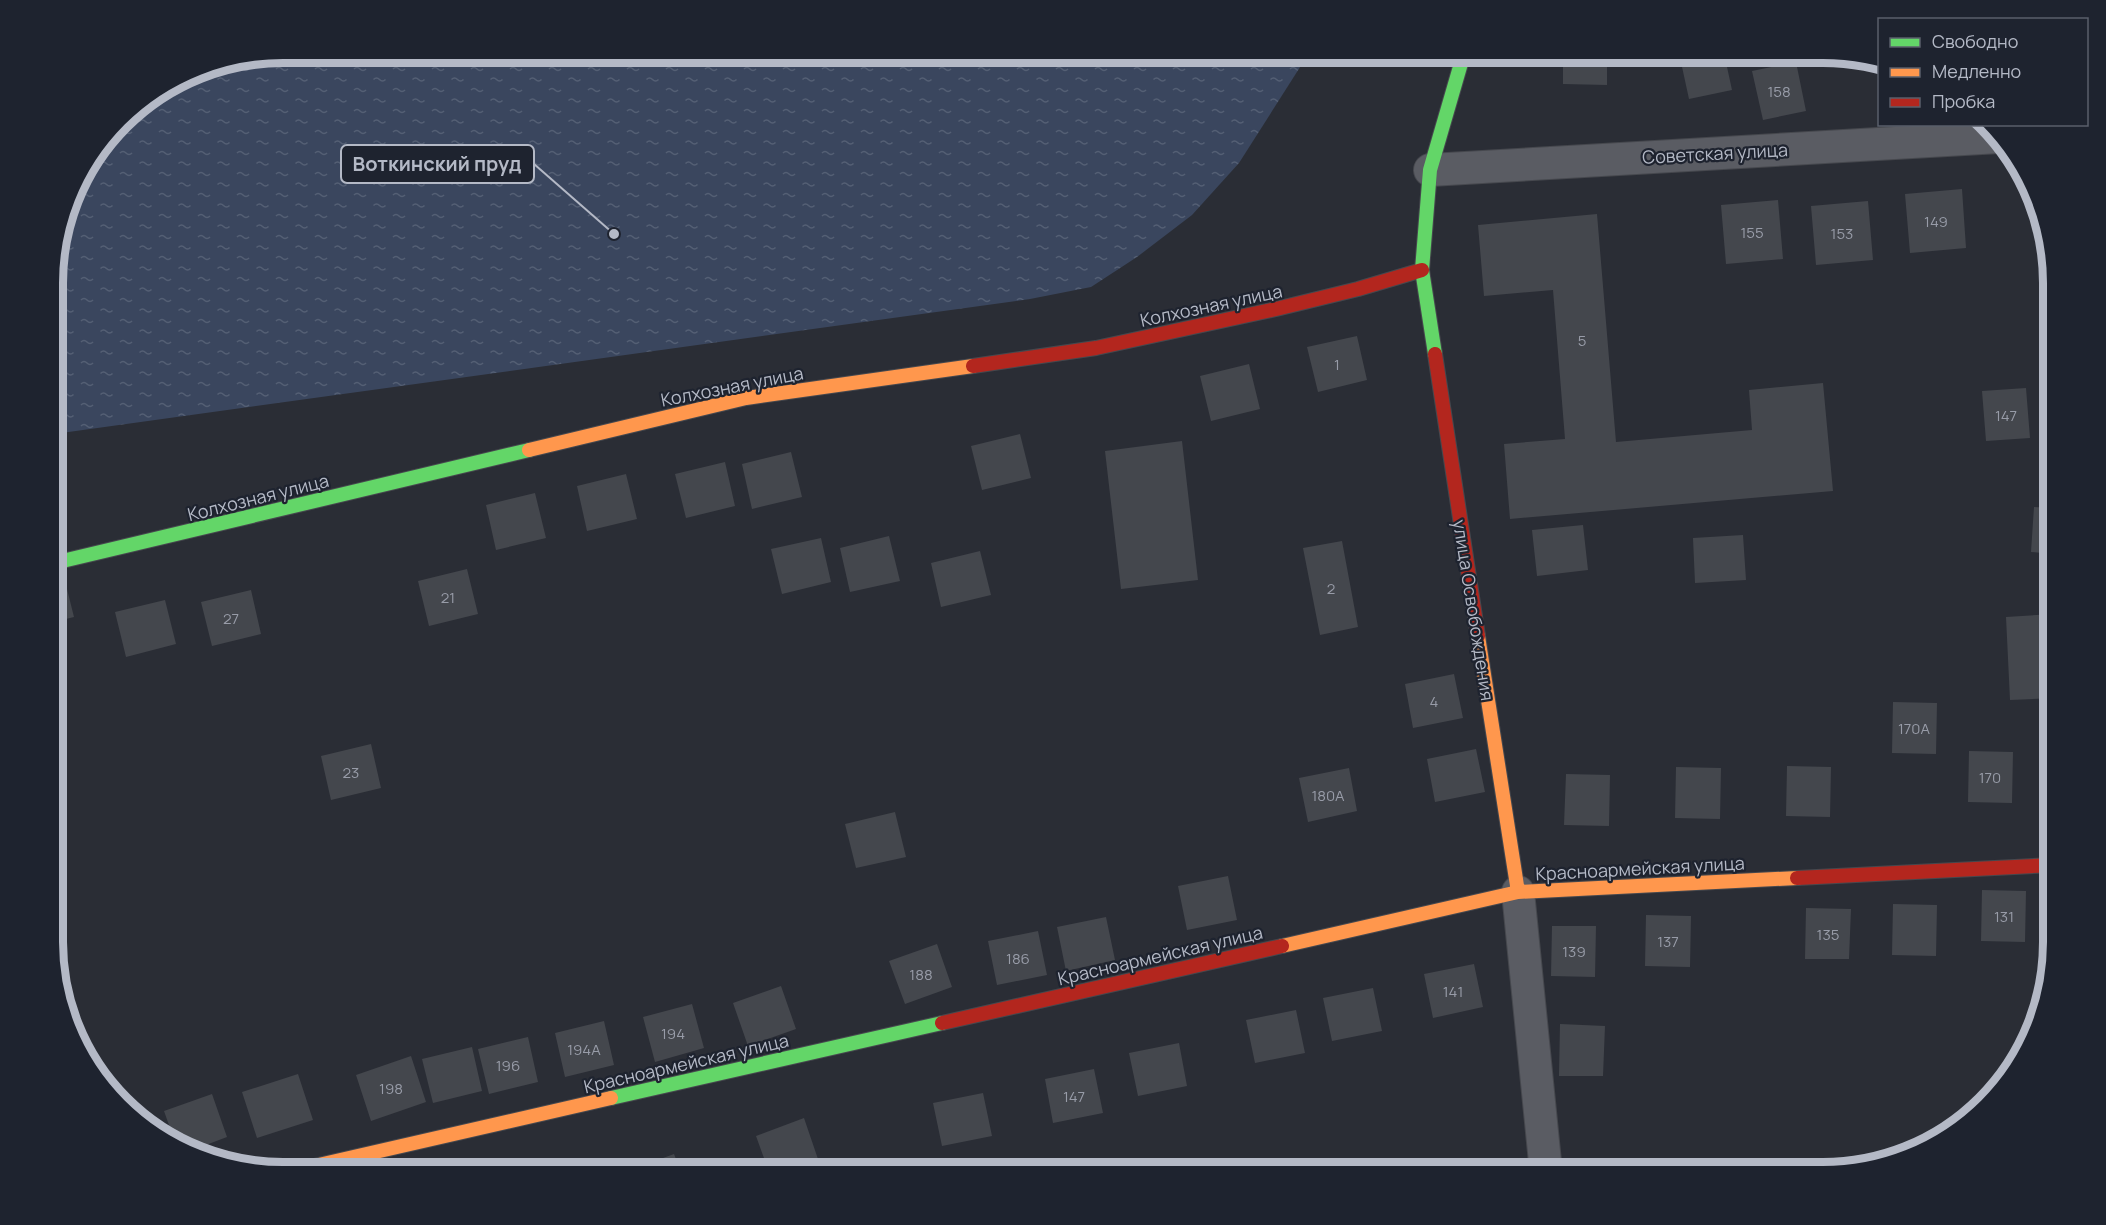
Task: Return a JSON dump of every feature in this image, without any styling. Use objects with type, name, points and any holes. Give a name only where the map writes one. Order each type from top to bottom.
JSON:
[{"type":"street","name":"улица Освобождения","points":[[1461,63],[1430,170],[1422,270],[1518,892],[1545,1162]]},
{"type":"street","name":"Советская улица","points":[[1430,170],[1988,138]]},
{"type":"street","name":"Колхозная улица","points":[[63,562],[746,398],[1096,348],[1287,307],[1422,270]]},
{"type":"street","name":"Красноармейская улица","points":[[336,1162],[1518,892],[2043,866]]},
{"type":"water","points":[[268,63],[1303,63],[1239,163],[1192,215],[1137,257],[1091,287],[1030,299],[63,433],[63,268],[70,226],[80,199],[92,173],[127,127],[173,92],[226,70]]},
{"type":"building","points":[[1563,63],[1607,63],[1607,85],[1563,84]]},
{"type":"building","points":[[1681,63],[1726,63],[1732,90],[1689,99]]},
{"type":"building","points":[[1796,63],[1806,111],[1763,120],[1752,71]]},
{"type":"building","points":[[1962,189],[1966,248],[1910,253],[1905,194]]},
{"type":"building","points":[[1778,200],[1783,259],[1726,264],[1721,205]]},
{"type":"building","points":[[1868,201],[1873,260],[1816,265],[1811,206]]},
{"type":"building","points":[[1597,214],[1616,442],[1752,430],[1749,390],[1823,383],[1833,491],[1510,519],[1504,444],[1565,439],[1553,290],[1484,296],[1478,225]]},
{"type":"building","points":[[1357,336],[1367,380],[1318,392],[1307,347]]},
{"type":"building","points":[[1249,364],[1260,409],[1211,421],[1200,376]]},
{"type":"building","points":[[2026,388],[2030,438],[1986,441],[1982,391]]},
{"type":"building","points":[[1020,434],[1031,478],[982,490],[971,446]]},
{"type":"building","points":[[1182,441],[1198,580],[1121,589],[1105,451]]},
{"type":"building","points":[[791,452],[802,497],[752,509],[742,464]]},
{"type":"building","points":[[725,462],[735,506],[686,518],[675,474]]},
{"type":"building","points":[[626,474],[637,519],[587,531],[577,486]]},
{"type":"building","points":[[535,493],[546,538],[496,550],[486,505]]},
{"type":"building","points":[[2034,507],[2043,507],[2043,553],[2031,552]]},
{"type":"building","points":[[1583,525],[1588,570],[1537,576],[1532,530]]},
{"type":"building","points":[[1743,535],[1746,580],[1695,583],[1693,538]]},
{"type":"building","points":[[889,536],[900,581],[850,592],[840,548]]},
{"type":"building","points":[[821,538],[831,582],[782,594],[771,549]]},
{"type":"building","points":[[1342,541],[1358,627],[1320,635],[1303,548]]},
{"type":"building","points":[[980,551],[991,595],[941,607],[931,563]]},
{"type":"building","points":[[467,569],[478,614],[429,626],[418,581]]},
{"type":"building","points":[[63,573],[74,617],[63,620]]},
{"type":"building","points":[[251,590],[261,634],[212,646],[201,602]]},
{"type":"building","points":[[165,600],[176,644],[126,657],[115,612]]},
{"type":"building","points":[[2043,615],[2043,698],[2010,700],[2006,617]]},
{"type":"building","points":[[1454,674],[1463,718],[1413,728],[1405,684]]},
{"type":"building","points":[[1893,702],[1937,703],[1936,754],[1892,753]]},
{"type":"building","points":[[371,744],[381,788],[331,800],[321,756]]},
{"type":"building","points":[[1476,749],[1485,792],[1435,802],[1427,759]]},
{"type":"building","points":[[1969,751],[2013,752],[2012,803],[1968,802]]},
{"type":"building","points":[[1787,766],[1831,767],[1830,817],[1786,816]]},
{"type":"building","points":[[1676,767],[1721,768],[1720,819],[1675,818]]},
{"type":"building","points":[[1349,768],[1357,811],[1308,822],[1299,778]]},
{"type":"building","points":[[1566,774],[1610,775],[1609,826],[1564,825]]},
{"type":"building","points":[[895,812],[906,857],[856,868],[845,824]]},
{"type":"building","points":[[1228,876],[1237,920],[1187,930],[1178,886]]},
{"type":"building","points":[[1982,890],[2026,891],[2025,942],[1981,941]]},
{"type":"building","points":[[1893,904],[1937,905],[1936,956],[1892,955]]},
{"type":"building","points":[[1806,908],[1851,909],[1849,959],[1805,959]]},
{"type":"building","points":[[1646,915],[1691,916],[1690,967],[1645,966]]},
{"type":"building","points":[[1106,917],[1115,960],[1066,971],[1057,927]]},
{"type":"building","points":[[1552,926],[1596,926],[1595,977],[1551,976]]},
{"type":"building","points":[[1038,931],[1047,975],[997,985],[988,941]]},
{"type":"building","points":[[937,944],[952,987],[905,1004],[889,961]]},
{"type":"building","points":[[1474,964],[1483,1007],[1433,1018],[1424,974]]},
{"type":"building","points":[[781,986],[796,1029],[748,1046],[733,1003]]},
{"type":"building","points":[[1373,988],[1382,1031],[1332,1041],[1323,998]]},
{"type":"building","points":[[692,1004],[704,1048],[655,1062],[643,1017]]},
{"type":"building","points":[[1296,1010],[1305,1053],[1255,1063],[1246,1020]]},
{"type":"building","points":[[604,1021],[614,1065],[565,1077],[555,1033]]},
{"type":"building","points":[[1560,1024],[1605,1026],[1603,1076],[1559,1076]]},
{"type":"building","points":[[528,1037],[538,1082],[489,1094],[478,1049]]},
{"type":"building","points":[[1179,1043],[1187,1086],[1138,1096],[1129,1053]]},
{"type":"building","points":[[472,1047],[482,1091],[433,1103],[422,1059]]},
{"type":"building","points":[[411,1056],[426,1102],[371,1121],[356,1075]]},
{"type":"building","points":[[1094,1069],[1103,1113],[1053,1123],[1045,1079]]},
{"type":"building","points":[[298,1074],[313,1120],[257,1138],[242,1092]]},
{"type":"building","points":[[983,1093],[992,1136],[942,1146],[933,1103]]},
{"type":"building","points":[[212,1094],[227,1137],[202,1146],[199,1145],[171,1132],[164,1111]]},
{"type":"building","points":[[804,1118],[819,1162],[765,1162],[756,1136]]},
{"type":"building","points":[[674,1154],[677,1162],[652,1162]]},
{"type":"traffic: fast","points":[[1435,354],[1422,270],[1430,170],[1461,63]]},
{"type":"traffic: fast","points":[[63,561],[529,450]]},
{"type":"traffic: fast","points":[[611,1098],[942,1023]]},
{"type":"traffic: slow","points":[[529,450],[746,398],[973,366]]},
{"type":"traffic: slow","points":[[1478,636],[1518,892]]},
{"type":"traffic: slow","points":[[1282,946],[1518,892],[1797,878]]},
{"type":"traffic: slow","points":[[332,1162],[611,1098]]},
{"type":"traffic: jam","points":[[973,366],[1096,348],[1276,309],[1358,289],[1422,270]]},
{"type":"traffic: jam","points":[[1435,354],[1478,636]]},
{"type":"traffic: jam","points":[[1797,878],[2043,866]]},
{"type":"traffic: jam","points":[[942,1023],[1282,946]]},
{"type":"place","name":"Воткинский пруд","points":[[614,234]]}]
